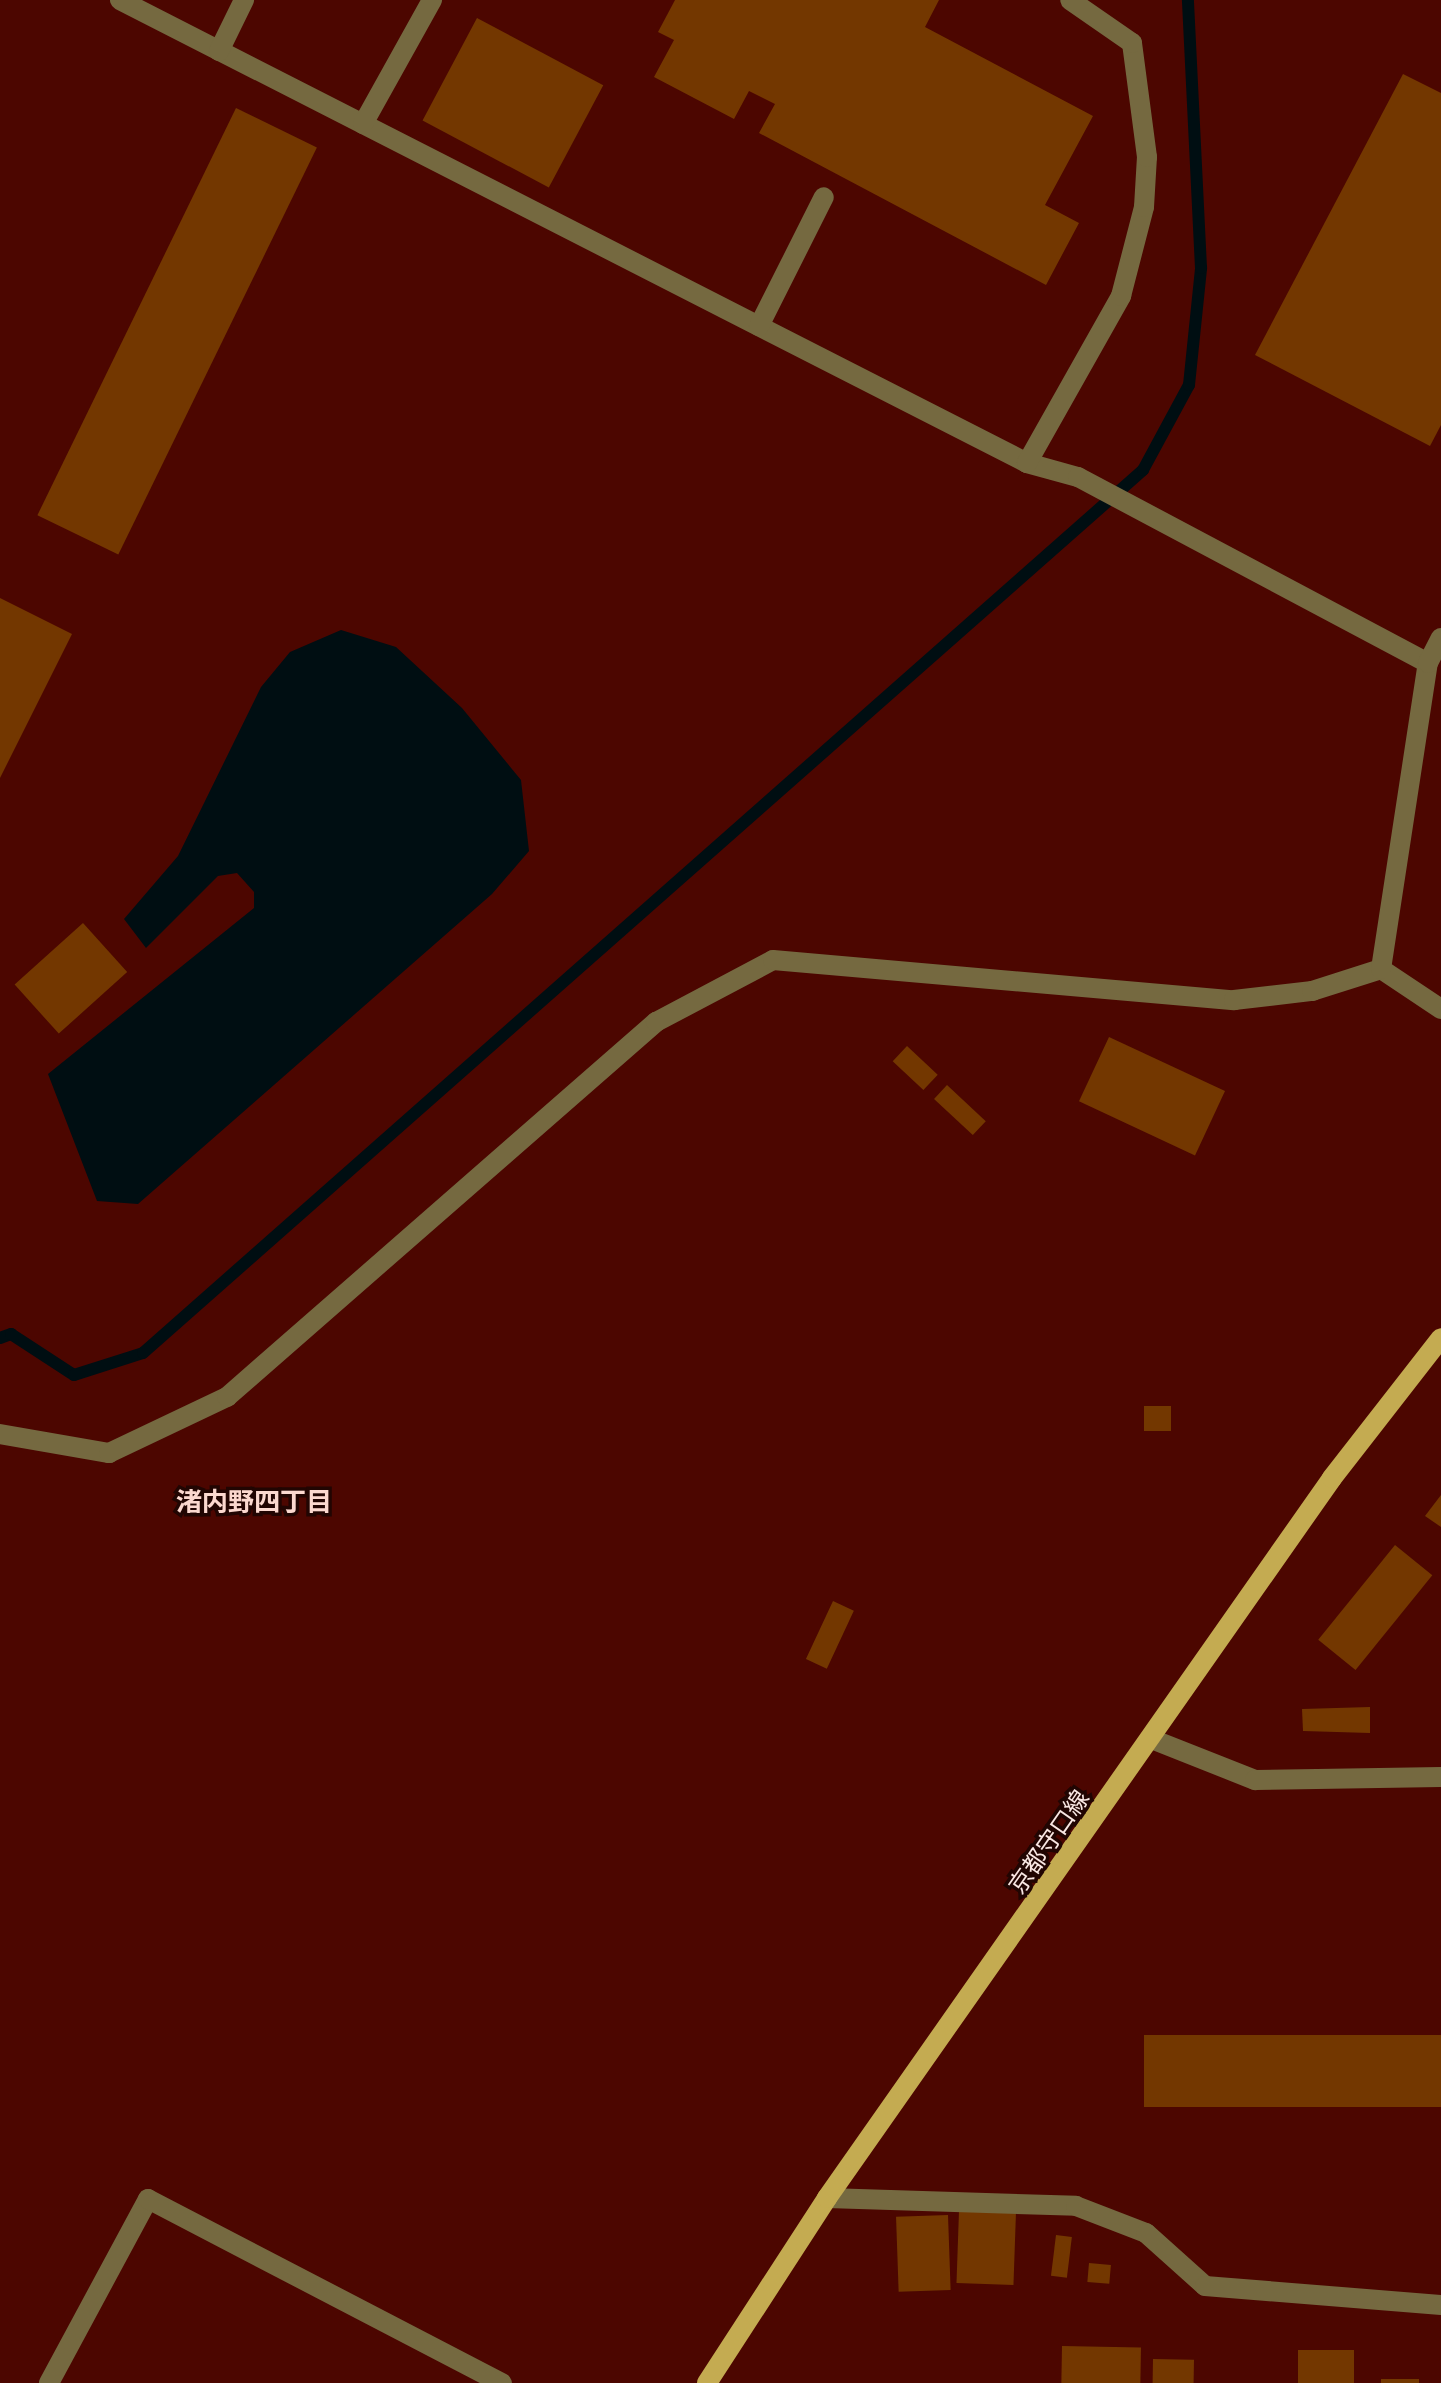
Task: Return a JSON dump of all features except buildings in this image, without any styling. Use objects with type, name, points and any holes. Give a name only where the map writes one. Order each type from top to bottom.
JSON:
[{"type":"main road","name":"京都守口線","points":[[707,2383],[827,2198],[1154,1740],[1332,1478],[1441,1338]]},
{"type":"street","points":[[120,0],[1027,463],[1078,477],[1428,663]]},
{"type":"street","points":[[219,51],[244,0]]},
{"type":"street","points":[[363,124],[432,0]]},
{"type":"street","points":[[1027,463],[1121,296],[1144,207],[1147,157],[1132,43],[1070,0]]},
{"type":"street","points":[[759,326],[824,197]]},
{"type":"street","points":[[1381,969],[1428,663],[1441,638]]},
{"type":"street","points":[[0,1434],[109,1453],[227,1397],[656,1022],[773,960],[1234,1000],[1312,991],[1381,969]]},
{"type":"street","points":[[1381,969],[1441,1009]]},
{"type":"street","points":[[1154,1740],[1255,1780],[1441,1777]]},
{"type":"street","points":[[827,2198],[1076,2206],[1146,2233],[1205,2286],[1441,2305]]},
{"type":"street","points":[[49,2383],[148,2199],[502,2383]]},
{"type":"shaded area","points":[[341,630],[396,647],[462,708],[521,780],[529,851],[492,894],[138,1204],[97,1201],[48,1074],[254,908],[254,892],[237,873],[218,876],[146,948],[124,919],[178,856],[261,687],[290,652]]},
{"type":"waterway","points":[[0,1338],[11,1334],[74,1375],[143,1353],[1143,470],[1189,385],[1201,268],[1188,0]]},
{"type":"district","name":"渚内野四丁目","points":[[254,1502]]}]
